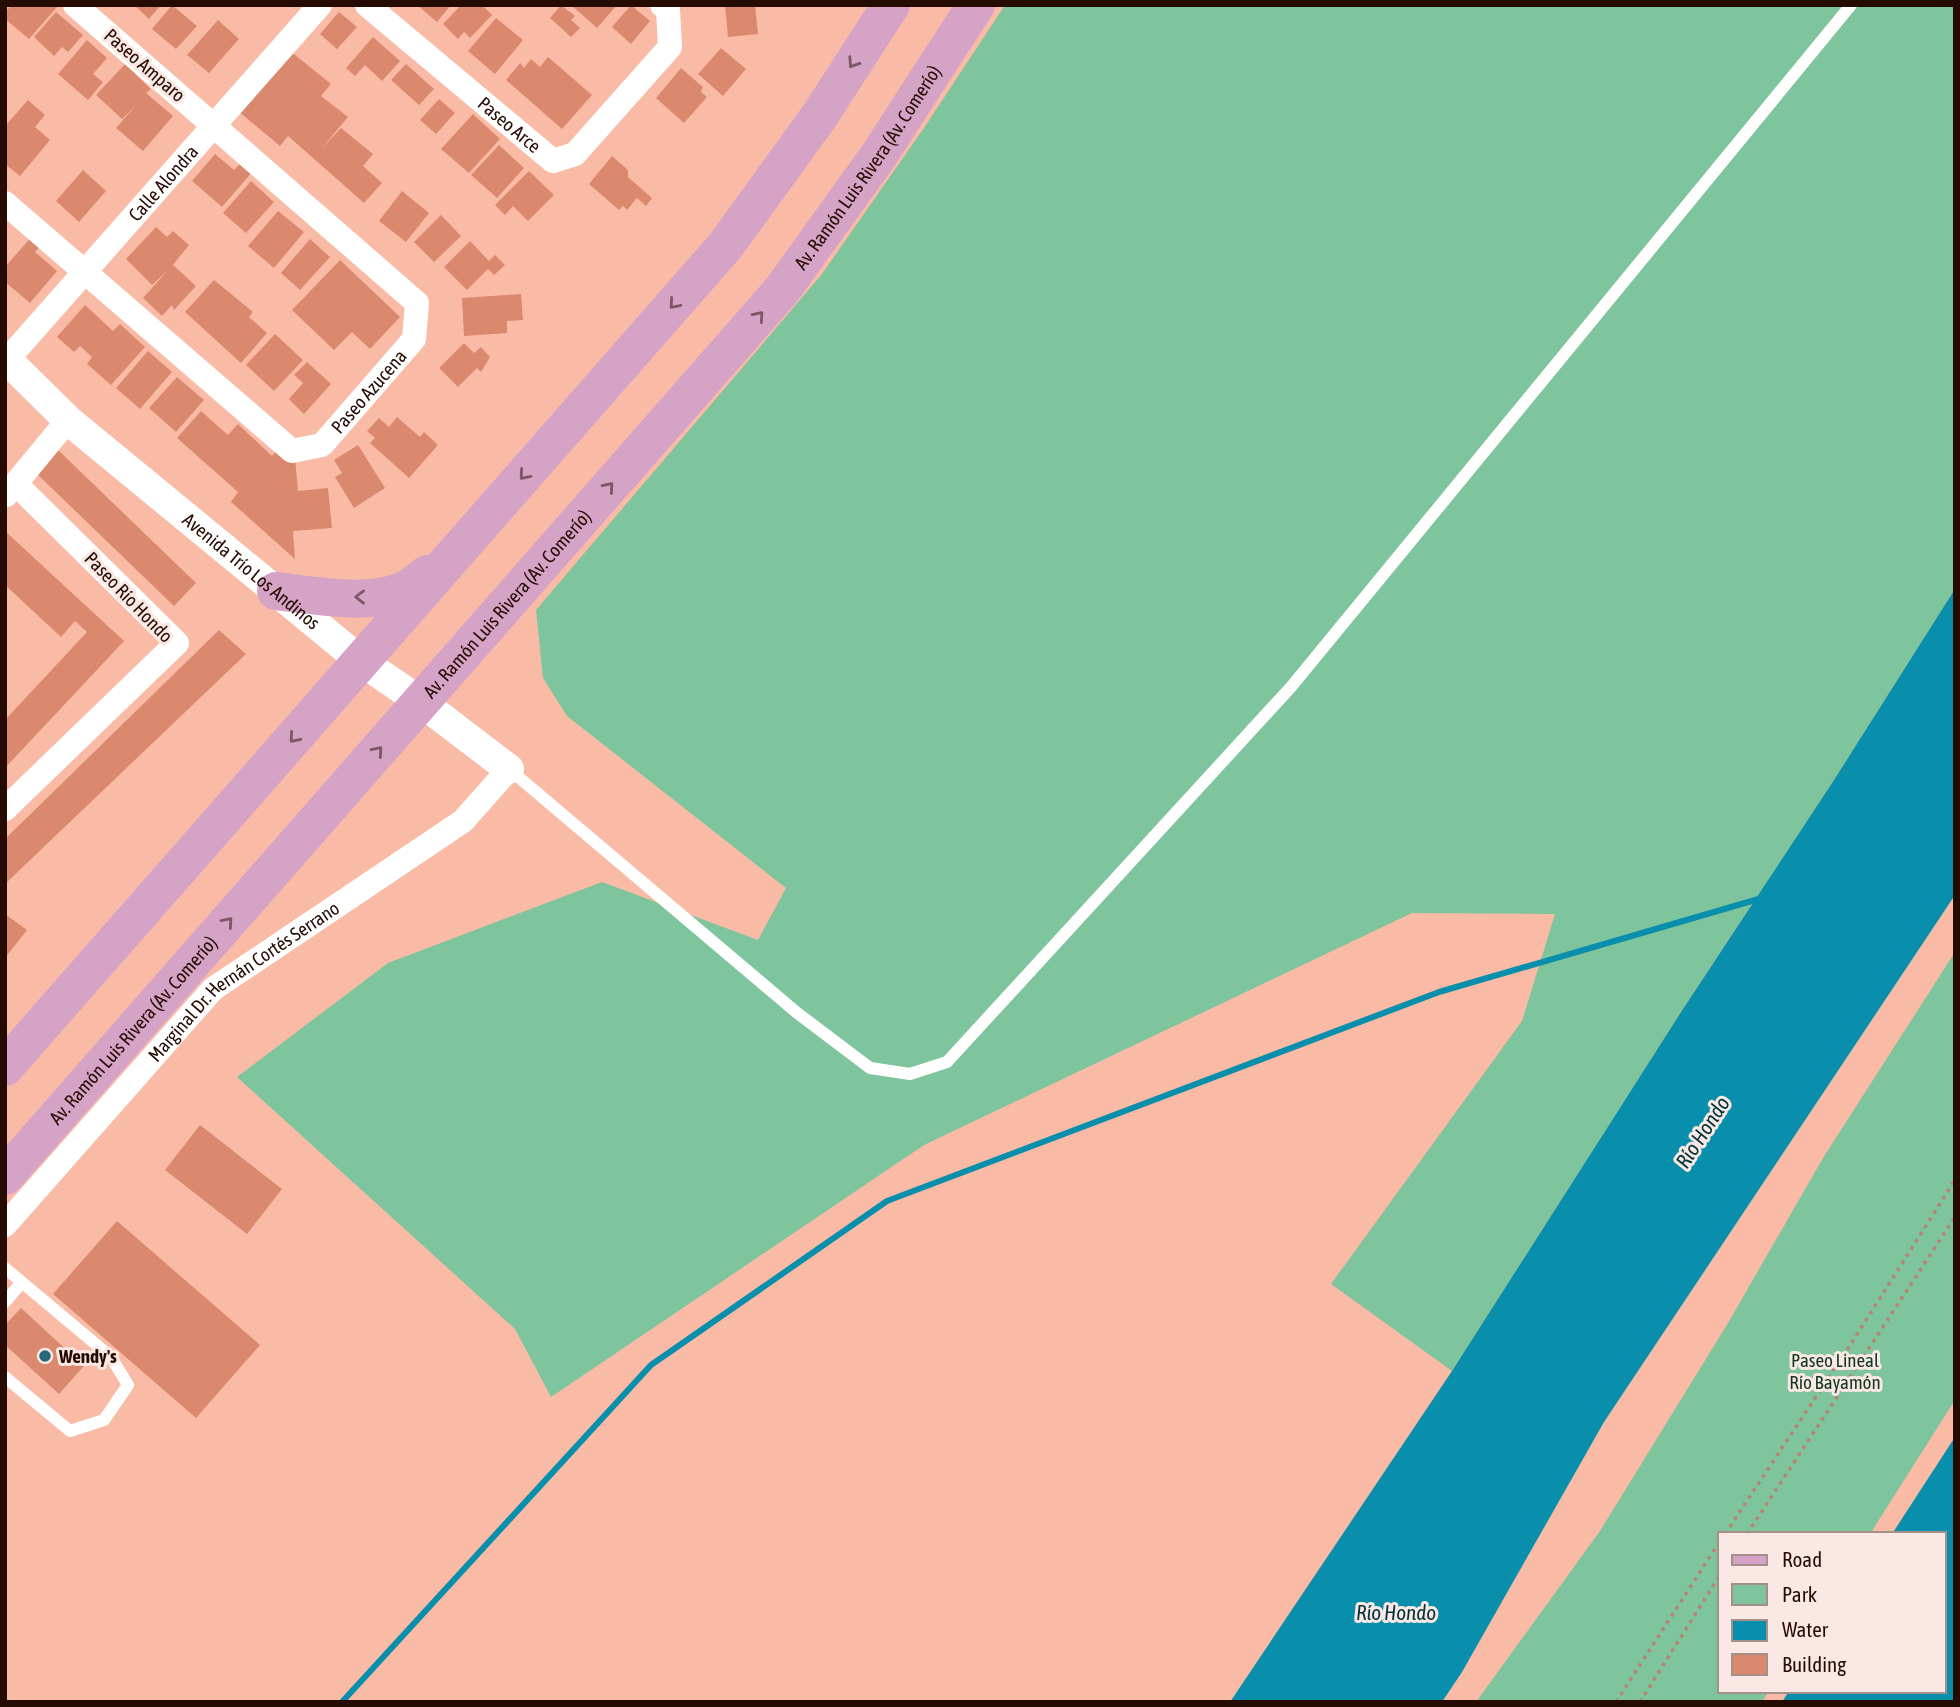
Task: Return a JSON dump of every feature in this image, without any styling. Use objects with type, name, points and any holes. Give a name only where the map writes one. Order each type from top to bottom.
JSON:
[{"type":"main road","points":[[5,1067],[726,245],[820,115],[891,5]]},
{"type":"main road","name":"Av. Ramón Luis Rivera (Av. Comerío)","points":[[5,1175],[782,290],[879,155],[976,5]]},
{"type":"main road","points":[[276,591],[366,598],[387,596],[409,588],[462,547]]},
{"type":"street","name":"Paseo Amparo","points":[[75,5],[214,125]]},
{"type":"street","name":"Calle Alondra","points":[[6,359],[320,5]]},
{"type":"street","name":"Paseo Arce","points":[[367,5],[553,162],[575,155],[670,47],[668,10],[662,5]]},
{"type":"street","name":"Paseo Azucena","points":[[85,273],[292,451],[321,445],[398,359],[414,339],[417,303],[214,125]]},
{"type":"street","points":[[5,203],[85,273]]},
{"type":"street","name":"Avenida Trío Los Andinos","points":[[6,359],[68,420],[361,662],[421,702],[509,769]]},
{"type":"street","points":[[11,490],[68,420]]},
{"type":"street","name":"Paseo Río Hondo","points":[[5,809],[177,643],[11,490]]},
{"type":"street","name":"Marginal Dr. Hernán Cortés Serrano","points":[[5,1225],[213,989],[463,821],[509,769]]},
{"type":"lane","points":[[509,769],[796,1012],[870,1068],[911,1074],[947,1062],[1291,687],[1851,5]]},
{"type":"lane","points":[[5,1268],[111,1357],[128,1385],[104,1420],[70,1431],[5,1377]]},
{"type":"lane","points":[[5,1302],[22,1282]]},
{"type":"path","points":[[1726,1532],[1955,1180]]},
{"type":"path","points":[[1748,1532],[1955,1217]]},
{"type":"path","points":[[1616,1702],[1718,1544]]},
{"type":"path","points":[[1640,1702],[1718,1579]]},
{"type":"green space","points":[[1005,5],[1955,5],[1955,589],[1452,1371],[1331,1284],[1522,1021],[1555,914],[1412,913],[924,1145],[551,1397],[515,1329],[237,1077],[388,963],[602,882],[758,940],[786,888],[567,716],[543,678],[536,610],[822,274],[926,125]]},
{"type":"green space","name":"Paseo Lineal Río Bayamón","points":[[1955,952],[1955,1400],[1871,1532],[1718,1532],[1718,1693],[1768,1693],[1762,1702],[1476,1702],[1600,1531],[1728,1323],[1823,1158]]},
{"type":"water","name":"Río Hondo","points":[[1955,589],[1955,895],[1604,1422],[1462,1672],[1442,1702],[1230,1702],[1452,1371]]},
{"type":"water","points":[[1955,1437],[1955,1702],[1782,1702],[1788,1693],[1946,1693],[1946,1532],[1893,1532]]},
{"type":"building","points":[[12,5],[58,6],[29,39],[5,19],[5,12]]},
{"type":"building","points":[[134,5],[161,5],[149,19]]},
{"type":"building","points":[[172,5],[197,26],[176,49],[152,29]]},
{"type":"building","points":[[417,5],[451,5],[437,22]]},
{"type":"building","points":[[461,5],[482,5],[492,15],[470,38],[464,32],[458,39],[443,24]]},
{"type":"building","points":[[561,5],[575,16],[571,20],[580,28],[571,37],[550,18]]},
{"type":"building","points":[[571,5],[617,5],[597,28]]},
{"type":"building","points":[[631,5],[650,21],[631,44],[612,27]]},
{"type":"building","points":[[725,5],[755,5],[758,34],[728,37]]},
{"type":"building","points":[[56,12],[83,35],[68,52],[62,47],[54,56],[34,37]]},
{"type":"building","points":[[339,12],[357,27],[337,49],[320,34]]},
{"type":"building","points":[[496,18],[523,40],[495,74],[468,51]]},
{"type":"building","points":[[218,20],[239,39],[209,73],[187,55]]},
{"type":"building","points":[[373,37],[400,61],[382,81],[365,65],[355,76],[346,68]]},
{"type":"building","points":[[87,40],[107,58],[93,74],[103,82],[88,100],[58,74]]},
{"type":"building","points":[[721,48],[746,69],[723,96],[698,74]]},
{"type":"building","points":[[289,50],[331,84],[321,96],[348,117],[322,148],[341,128],[373,154],[363,166],[382,183],[364,203],[288,136],[280,146],[238,111]]},
{"type":"building","points":[[548,57],[592,95],[562,129],[506,80],[520,63],[524,68],[531,59],[540,67]]},
{"type":"building","points":[[127,62],[151,89],[146,93],[173,116],[143,151],[116,128],[136,105],[122,119],[96,95]]},
{"type":"building","points":[[406,64],[434,89],[419,105],[391,80]]},
{"type":"building","points":[[681,68],[703,87],[701,92],[707,97],[684,123],[656,98]]},
{"type":"building","points":[[439,99],[455,113],[436,134],[420,120]]},
{"type":"building","points":[[28,100],[45,115],[35,127],[50,140],[20,176],[5,164],[5,126]]},
{"type":"building","points":[[473,114],[500,139],[469,173],[441,149]]},
{"type":"building","points":[[499,145],[524,168],[497,198],[471,175]]},
{"type":"building","points":[[215,154],[234,170],[242,162],[253,171],[222,207],[192,181]]},
{"type":"building","points":[[612,156],[628,170],[628,177],[652,198],[646,206],[637,198],[627,210],[623,206],[619,210],[589,184]]},
{"type":"building","points":[[83,170],[106,191],[79,222],[56,201]]},
{"type":"building","points":[[529,171],[554,195],[528,221],[513,206],[505,215],[495,205]]},
{"type":"building","points":[[251,181],[274,202],[246,233],[223,213]]},
{"type":"building","points":[[402,191],[429,213],[406,242],[379,221]]},
{"type":"building","points":[[278,211],[304,232],[274,268],[248,246]]},
{"type":"building","points":[[441,215],[461,236],[434,262],[414,242]]},
{"type":"building","points":[[156,227],[167,237],[173,231],[189,245],[173,265],[196,286],[174,310],[172,305],[162,316],[143,298],[168,270],[152,285],[126,259]]},
{"type":"building","points":[[34,234],[43,242],[35,252],[57,271],[30,303],[5,282],[5,267]]},
{"type":"building","points":[[310,239],[330,257],[300,290],[281,273]]},
{"type":"building","points":[[470,241],[489,261],[495,255],[505,265],[494,275],[488,269],[467,290],[444,267]]},
{"type":"building","points":[[340,260],[400,317],[370,349],[352,332],[334,350],[292,310]]},
{"type":"building","points":[[214,280],[253,312],[249,317],[267,333],[241,363],[185,312]]},
{"type":"building","points":[[521,294],[523,320],[507,321],[507,333],[464,336],[462,298]]},
{"type":"building","points":[[85,305],[113,331],[120,324],[145,347],[111,385],[87,364],[92,357],[80,346],[74,352],[57,337]]},
{"type":"building","points":[[275,334],[303,360],[274,391],[246,365]]},
{"type":"building","points":[[464,343],[474,353],[481,347],[490,357],[481,372],[477,368],[458,387],[439,368]]},
{"type":"building","points":[[148,351],[172,372],[140,409],[116,388]]},
{"type":"building","points":[[307,362],[331,384],[304,414],[289,399],[303,383],[294,375]]},
{"type":"building","points":[[177,377],[204,400],[176,432],[149,408]]},
{"type":"building","points":[[201,411],[228,435],[238,424],[272,456],[277,450],[295,457],[298,491],[328,488],[332,528],[293,531],[295,559],[231,502],[238,492],[177,438]]},
{"type":"building","points":[[397,417],[420,437],[424,432],[438,445],[409,478],[370,443],[375,438],[367,431],[379,418],[389,427]]},
{"type":"building","points":[[358,445],[385,488],[354,508],[335,477],[342,473],[334,460]]},
{"type":"building","points":[[58,450],[196,583],[174,606],[36,473]]},
{"type":"building","points":[[5,531],[124,641],[5,768],[5,720],[87,632],[75,621],[61,637],[5,585]]},
{"type":"building","points":[[219,630],[246,654],[5,884],[5,839]]},
{"type":"building","points":[[5,914],[27,930],[5,958]]},
{"type":"building","points":[[200,1125],[282,1189],[247,1234],[165,1170]]},
{"type":"building","points":[[117,1221],[260,1345],[196,1418],[53,1294]]},
{"type":"building","name":"Wendy's","points":[[21,1308],[84,1366],[59,1394],[5,1345],[5,1325]]},
{"type":"waterway","points":[[342,1702],[651,1365],[887,1201],[1439,992],[1762,898]]},
{"type":"place","name":"Wendy's","points":[[45,1356]]}]
